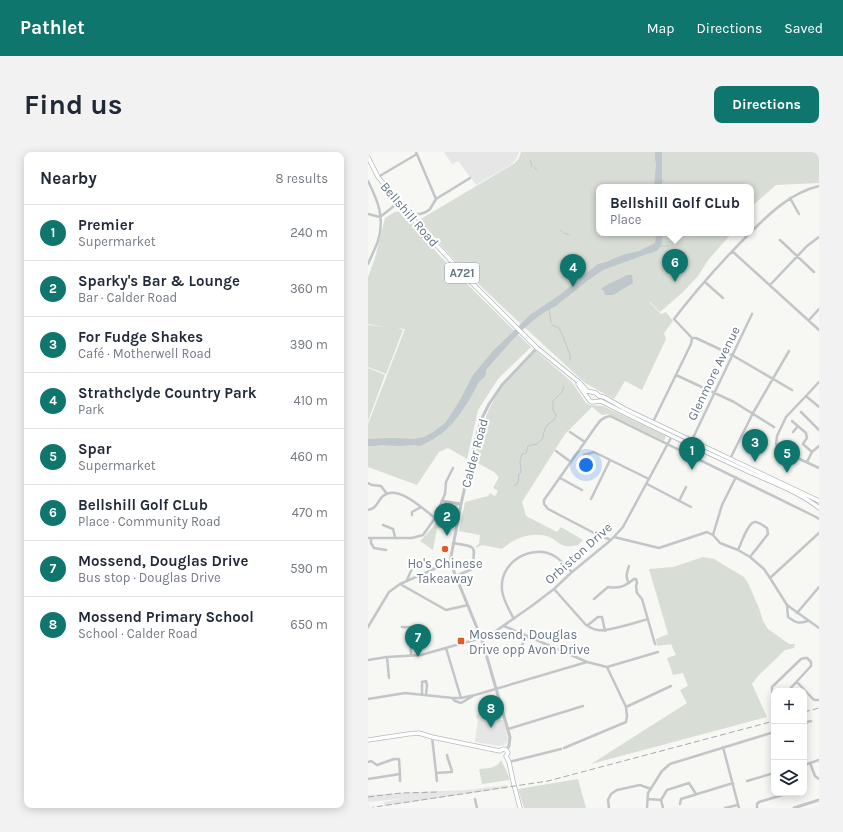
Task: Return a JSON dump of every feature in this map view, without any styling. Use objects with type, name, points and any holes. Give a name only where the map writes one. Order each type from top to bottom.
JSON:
[{"type":"main road","name":"Bellshill Road","points":[[368,157],[378,176],[427,235],[467,278],[537,348]]},
{"type":"main road","name":"A721","points":[[537,348],[587,391],[604,397],[625,409],[819,500]]},
{"type":"main road","name":"A721","points":[[575,380],[588,398]]},
{"type":"main road","points":[[591,392],[589,393],[588,398],[592,402],[601,401],[787,490],[813,503],[819,508]]},
{"type":"main road","points":[[595,401],[597,399],[597,395]]},
{"type":"main road","points":[[368,740],[408,734],[419,734],[502,755],[509,762],[520,808]]},
{"type":"main road","points":[[502,755],[503,749],[506,750]]},
{"type":"main road","points":[[502,755],[508,753],[506,750]]},
{"type":"street","points":[[378,176],[416,153],[436,199]]},
{"type":"street","points":[[409,214],[420,214],[426,212],[430,209],[436,199],[470,178]]},
{"type":"street","points":[[368,181],[378,202],[380,217],[378,240],[368,264]]},
{"type":"street","points":[[754,228],[771,212],[790,198],[803,191],[819,186]]},
{"type":"street","points":[[790,198],[799,214]]},
{"type":"street","points":[[380,217],[399,202]]},
{"type":"street","points":[[368,214],[380,217]]},
{"type":"street","points":[[746,236],[686,303],[674,319],[692,338],[696,338],[732,356],[792,390]]},
{"type":"street","points":[[770,285],[807,246],[819,237]]},
{"type":"street","points":[[780,240],[814,272]]},
{"type":"street","points":[[732,251],[819,330]]},
{"type":"street","points":[[705,282],[723,298]]},
{"type":"street","points":[[809,320],[819,309]]},
{"type":"street","name":"Glenmore Avenue","points":[[692,440],[752,314]]},
{"type":"street","points":[[653,422],[691,344],[692,338]]},
{"type":"street","name":"Calder Road","points":[[450,562],[461,504],[482,418],[489,404],[502,385],[537,348]]},
{"type":"street","points":[[730,459],[772,378],[789,351]]},
{"type":"street","points":[[676,375],[734,402],[774,427]]},
{"type":"street","points":[[819,382],[786,417],[777,436],[776,444],[780,450],[819,468]]},
{"type":"street","points":[[806,396],[819,407]]},
{"type":"street","points":[[801,412],[819,430]]},
{"type":"street","points":[[611,540],[594,533],[548,509],[544,504],[544,500],[602,419],[610,416],[819,519]]},
{"type":"street","points":[[792,421],[806,433],[807,438],[803,444],[812,452]]},
{"type":"street","points":[[793,432],[798,426]]},
{"type":"street","points":[[570,432],[585,442]]},
{"type":"street","name":"Orbiston Drive","points":[[368,660],[387,657],[421,655],[482,638],[493,633],[514,619],[554,588],[611,540],[623,527],[672,436]]},
{"type":"street","points":[[806,462],[812,452],[819,446]]},
{"type":"street","points":[[556,451],[571,462]]},
{"type":"street","points":[[584,455],[594,452],[649,479]]},
{"type":"street","points":[[590,499],[610,460]]},
{"type":"street","points":[[386,550],[374,548],[370,538],[412,538],[424,535],[435,518],[445,494],[446,482],[453,468]]},
{"type":"street","points":[[713,535],[722,505],[736,477]]},
{"type":"street","points":[[560,478],[582,490]]},
{"type":"street","points":[[368,483],[381,486],[388,494]]},
{"type":"street","points":[[647,484],[691,507]]},
{"type":"street","points":[[679,501],[686,488]]},
{"type":"street","points":[[368,510],[373,510],[384,496],[394,492],[414,502],[435,518]]},
{"type":"street","name":"Calder Road","points":[[442,501],[461,504]]},
{"type":"street","points":[[411,513],[421,508]]},
{"type":"street","points":[[738,550],[750,525],[757,522],[767,528],[768,534],[750,557]]},
{"type":"street","points":[[383,525],[393,529],[395,537]]},
{"type":"street","points":[[614,537],[659,548],[707,532],[713,535],[720,543],[738,550],[750,557],[764,569],[787,605],[819,628]]},
{"type":"street","points":[[770,578],[819,533]]},
{"type":"street","points":[[453,543],[470,546],[475,550],[472,569],[456,576]]},
{"type":"street","points":[[514,619],[503,595],[502,578],[508,567],[517,558],[528,553],[542,552],[556,557],[572,572]]},
{"type":"street","points":[[407,581],[413,566],[423,561],[434,569]]},
{"type":"street","points":[[368,627],[389,592],[400,584],[450,562],[482,638],[508,729],[510,741],[506,750]]},
{"type":"street","points":[[629,566],[626,577],[629,583]]},
{"type":"street","points":[[594,599],[608,587],[620,588],[636,579],[637,593],[642,599],[655,644]]},
{"type":"street","points":[[400,584],[446,610],[468,605]]},
{"type":"street","points":[[797,613],[819,587]]},
{"type":"street","points":[[554,588],[588,626],[596,630],[605,631],[648,619]]},
{"type":"street","points":[[787,605],[788,617],[796,623],[808,621]]},
{"type":"street","points":[[588,626],[600,616],[602,617],[605,631]]},
{"type":"street","points":[[504,626],[587,662],[607,667],[658,652]]},
{"type":"street","points":[[402,627],[418,628]]},
{"type":"street","points":[[410,627],[411,655]]},
{"type":"street","points":[[518,652],[527,636]]},
{"type":"street","points":[[446,648],[461,698]]},
{"type":"street","points":[[387,657],[389,678]]},
{"type":"street","points":[[772,688],[801,659],[807,658],[811,662],[811,666],[791,688]]},
{"type":"street","points":[[368,699],[405,693],[461,698],[497,689],[587,662]]},
{"type":"street","points":[[509,762],[563,749],[626,722],[626,707],[607,667]]},
{"type":"street","points":[[422,694],[422,682],[426,681],[426,695]]},
{"type":"street","points":[[797,682],[813,699],[819,700]]},
{"type":"street","points":[[626,707],[671,686]]},
{"type":"street","points":[[452,698],[461,703],[475,695]]},
{"type":"street","points":[[508,729],[584,706]]},
{"type":"street","points":[[807,722],[811,721]]},
{"type":"street","points":[[647,808],[648,794],[662,771],[670,764],[771,733]]},
{"type":"street","points":[[432,737],[437,781]]},
{"type":"street","points":[[723,747],[739,806],[725,808]]},
{"type":"street","points":[[399,754],[400,781]]},
{"type":"street","points":[[436,773],[452,772],[447,755]]},
{"type":"street","points":[[368,762],[371,761],[379,764],[394,759],[399,759]]},
{"type":"street","points":[[807,764],[819,760]]},
{"type":"street","points":[[810,763],[815,776],[819,779]]},
{"type":"street","points":[[368,779],[400,774]]},
{"type":"street","points":[[747,781],[771,774]]},
{"type":"street","points":[[663,808],[661,800],[667,790],[688,783],[696,794]]},
{"type":"street","points":[[680,804],[681,799],[733,783]]},
{"type":"street","points":[[609,808],[608,800],[611,794],[617,790],[640,785],[651,789]]},
{"type":"street","points":[[757,808],[757,804],[759,802],[779,796]]},
{"type":"street","points":[[475,799],[476,808]]},
{"type":"street","points":[[648,799],[661,800]]},
{"type":"street","points":[[794,808],[819,800]]},
{"type":"shaded area","points":[[444,152],[519,152],[512,164],[476,185],[458,161],[452,164]]},
{"type":"shaded area","points":[[521,152],[819,152],[819,183],[776,185],[754,204],[754,184],[596,184],[596,236],[729,236],[709,259],[698,276],[682,293],[660,312],[650,302],[661,314],[666,312],[673,321],[664,333],[666,339],[642,390],[625,381],[614,399],[585,383],[466,272],[419,220],[515,163]]},
{"type":"shaded area","points":[[655,152],[662,152],[662,184],[654,184],[656,165]]},
{"type":"shaded area","points":[[402,211],[439,255],[531,347],[498,379],[478,410],[467,459],[448,448],[439,452],[417,485],[368,467],[368,424],[405,329],[398,328],[403,330],[386,374],[368,367],[368,325],[385,327],[368,324],[368,277],[375,258],[385,218],[395,212]]},
{"type":"shaded area","points":[[656,236],[663,236],[658,250],[603,270],[558,305],[537,317],[519,333],[486,370],[485,376],[478,383],[462,411],[443,432],[419,446],[368,446],[368,439],[414,439],[424,437],[433,432],[445,423],[450,416],[473,375],[493,351],[530,315],[561,294],[598,264],[622,255],[639,251],[655,243]]},
{"type":"shaded area","points":[[627,275],[632,275],[633,283],[613,295],[605,295],[604,291],[601,289]]},
{"type":"shaded area","points":[[536,351],[572,382],[586,403],[590,405],[603,406],[666,436],[664,441],[608,414],[602,415],[592,407],[565,434],[522,502],[526,516],[557,532],[561,527],[583,540],[578,545],[567,546],[562,545],[549,537],[534,535],[517,539],[502,549],[482,545],[476,548],[479,544],[480,535],[459,531],[465,502],[488,496],[490,493],[495,496],[498,491],[493,488],[499,477],[494,472],[474,461],[481,432],[487,413],[496,395]]},
{"type":"shaded area","points":[[368,368],[385,375],[368,421]]},
{"type":"shaded area","points":[[447,504],[458,505],[453,529],[437,528],[433,550],[420,541],[433,527]]},
{"type":"shaded area","points":[[703,557],[714,559],[744,577],[768,629],[789,644],[795,644],[794,648],[785,650],[758,676],[752,684],[767,717],[591,764],[687,703],[680,690],[688,686],[683,673],[673,675],[667,658],[676,655],[671,644],[657,646],[656,639],[668,634],[649,569],[673,567]]},
{"type":"shaded area","points":[[484,712],[487,719],[504,720],[508,739],[504,745],[500,746],[475,742],[478,719],[476,715]]},
{"type":"shaded area","points":[[501,760],[510,780],[482,784],[479,769],[494,767]]},
{"type":"shaded area","points":[[578,779],[586,808],[524,808],[518,789]]},
{"type":"shaded area","points":[[508,785],[508,788],[384,806],[384,802],[407,798],[368,802],[368,795],[467,790]]},
{"type":"waterway","points":[[530,160],[532,166]]},
{"type":"waterway","points":[[534,167],[537,170]]},
{"type":"waterway","points":[[564,233],[569,235]]},
{"type":"waterway","points":[[664,246],[669,246]]},
{"type":"waterway","points":[[549,308],[551,322]]},
{"type":"waterway","points":[[552,325],[559,328],[570,355],[570,360]]},
{"type":"waterway","points":[[514,486],[518,483],[519,474],[521,472],[520,461],[522,454],[526,453],[528,446],[537,444],[543,438],[546,427],[554,420],[556,415],[553,410],[553,401],[562,392],[564,386]]},
{"type":"railway","points":[[807,711],[819,708]]},
{"type":"railway","points":[[368,808],[548,781],[771,722]]},
{"type":"railway","points":[[368,797],[401,793],[437,792]]},
{"type":"place","name":"Bellshill Golf CLub","points":[[675,282]]},
{"type":"place","name":"Strathclyde Country Park","points":[[573,287]]},
{"type":"place","name":"For Fudge Shakes","points":[[755,462]]},
{"type":"place","name":"Premier","points":[[692,470]]},
{"type":"place","name":"Spar","points":[[787,473]]},
{"type":"place","name":"Sparky's Bar & Lounge","points":[[447,536]]},
{"type":"place","name":"Ho's Chinese Takeaway","points":[[445,549]]},
{"type":"place","name":"Mossend, Douglas Drive opp Avon Drive","points":[[461,641]]},
{"type":"place","name":"Mossend, Douglas Drive","points":[[418,657]]},
{"type":"place","name":"Mossend Primary School","points":[[491,728]]}]
